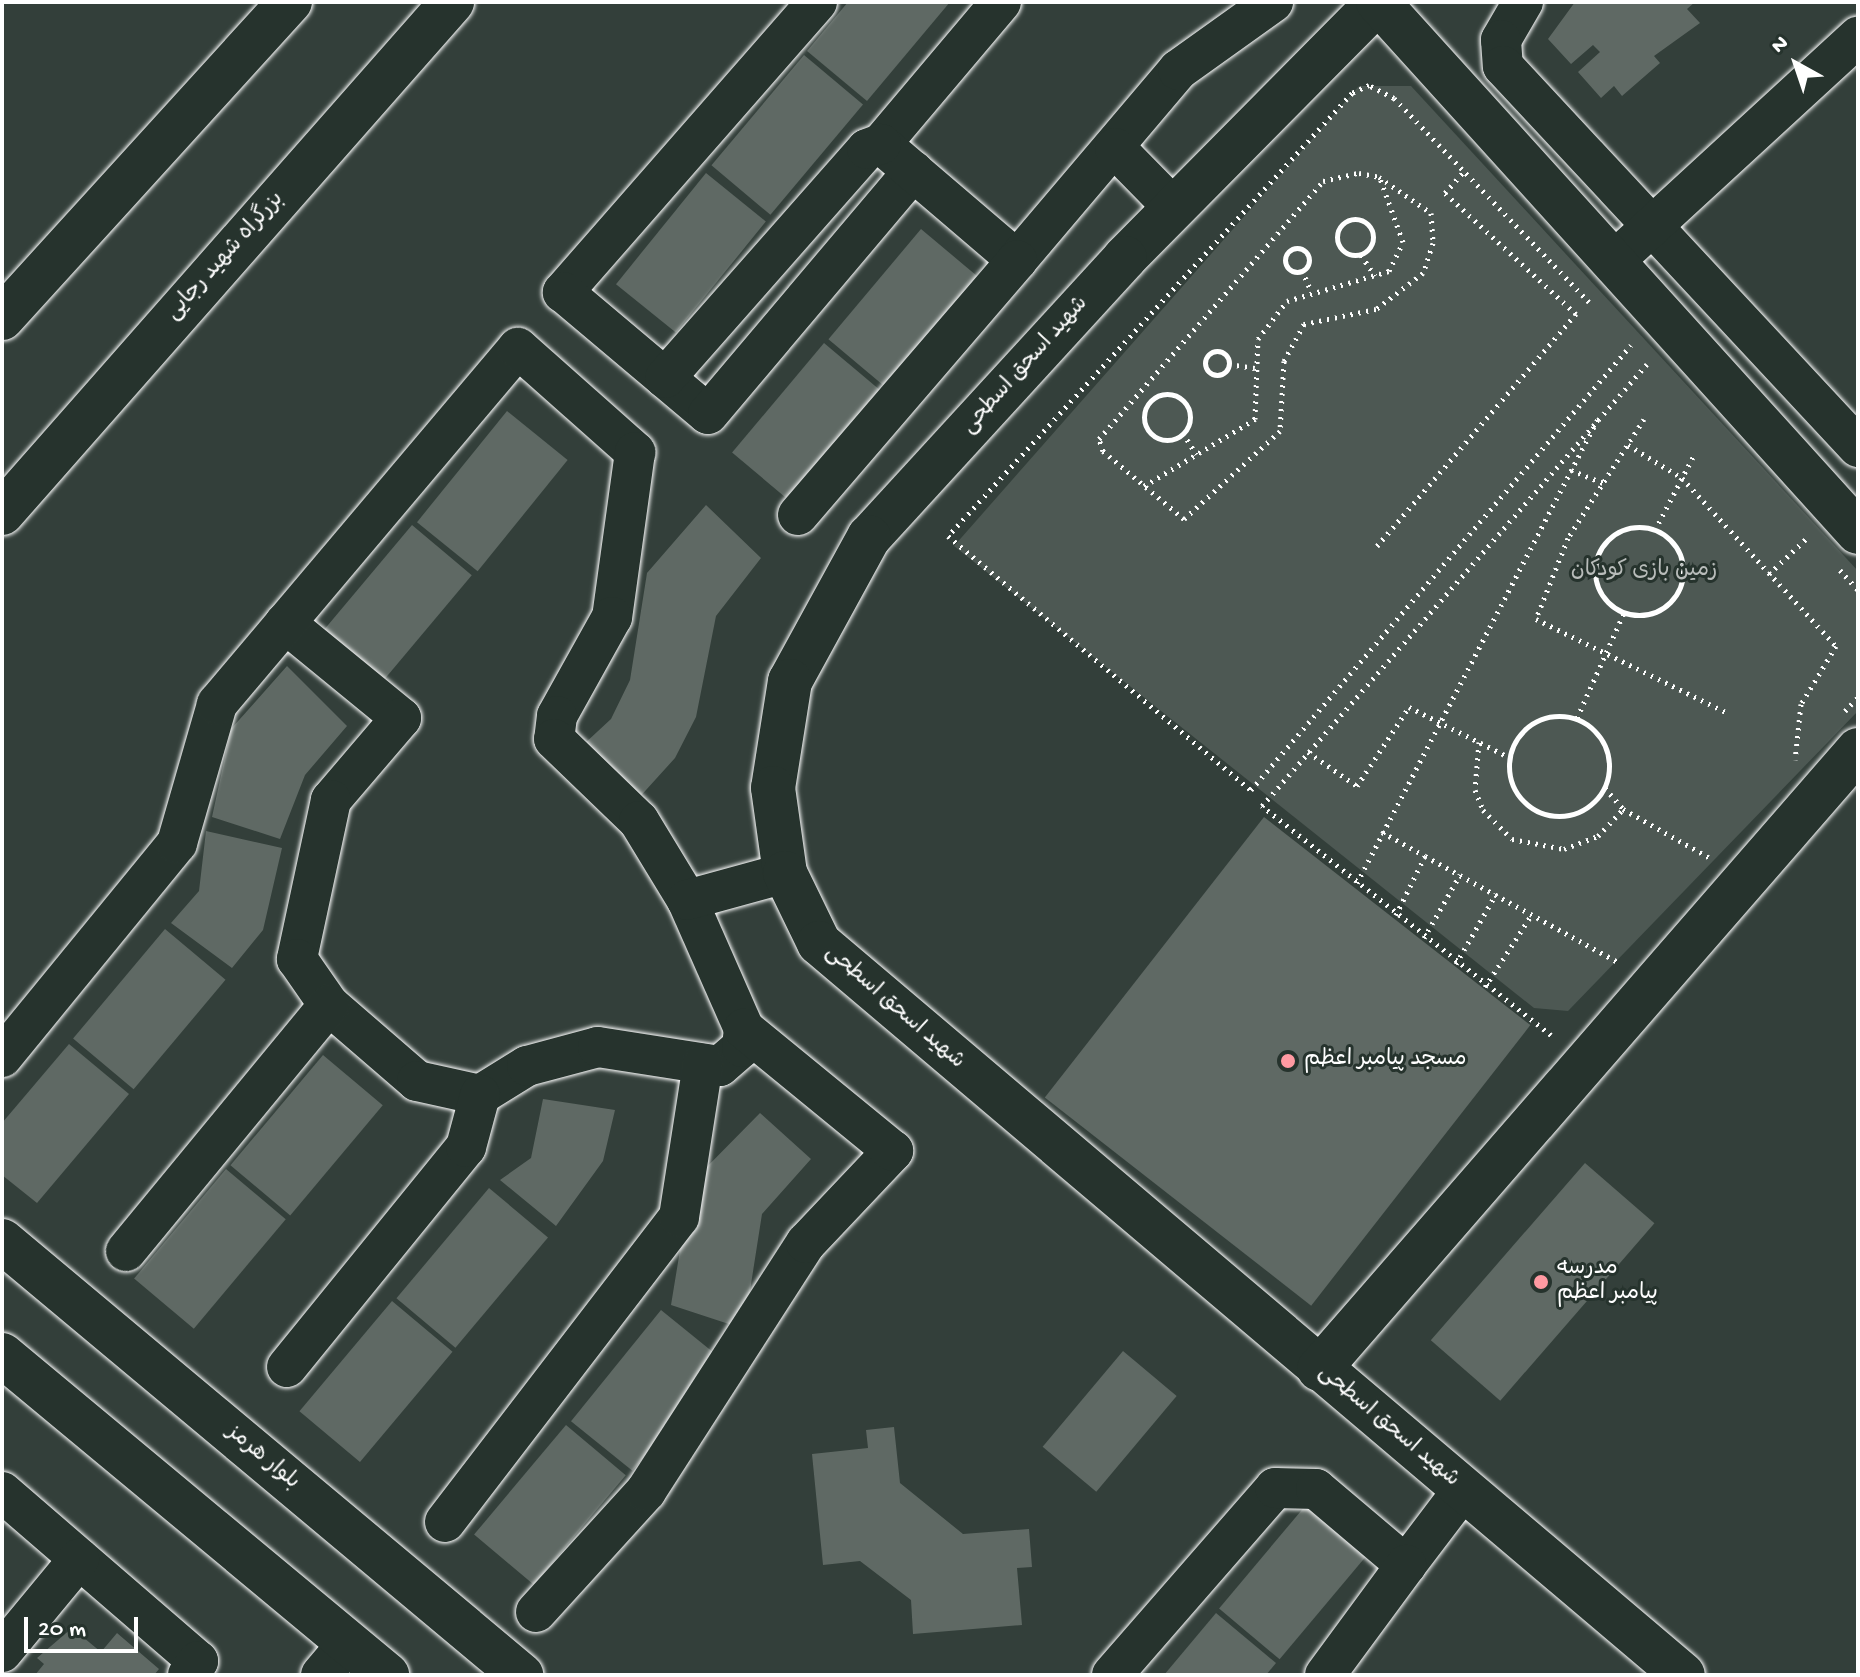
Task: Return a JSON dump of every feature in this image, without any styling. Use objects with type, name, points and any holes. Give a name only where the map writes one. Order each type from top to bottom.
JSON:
[{"type":"main road","points":[[2,318],[290,2]]},
{"type":"main road","name":"بزرگراه شهید رجایی","points":[[2,513],[452,2]]},
{"type":"main road","points":[[1378,2],[1847,520]]},
{"type":"main road","name":"شهید اسحق اسطحی","points":[[1378,2],[1174,208],[869,537],[790,681],[773,788],[785,873],[819,943],[1683,1675]]},
{"type":"main road","points":[[1319,1369],[1847,735]]},
{"type":"main road","name":"بلوار هرمز","points":[[2,1241],[521,1675]]},
{"type":"main road","points":[[2,1355],[334,1659],[387,1675]]},
{"type":"street","points":[[817,2],[563,292],[708,414],[913,171]]},
{"type":"street","points":[[665,378],[867,149],[881,144],[1001,2]]},
{"type":"street","points":[[798,515],[1115,148],[1178,70],[1273,2]]},
{"type":"street","points":[[1523,2],[1501,40],[1503,66],[1858,447]]},
{"type":"street","points":[[1613,262],[1858,37]]},
{"type":"street","points":[[881,144],[1017,260]]},
{"type":"street","points":[[1115,148],[1174,208]]},
{"type":"street","points":[[2,1057],[177,843],[217,704],[518,348],[635,452],[612,617],[557,716],[554,739],[639,821],[687,900],[744,1029],[893,1151],[806,1243],[646,1491],[536,1612]]},
{"type":"street","points":[[285,623],[401,718],[331,800],[297,959],[329,1005],[417,1081],[480,1095]]},
{"type":"street","points":[[687,900],[785,873]]},
{"type":"street","points":[[126,1251],[329,1005]]},
{"type":"street","points":[[287,1367],[466,1147],[480,1095],[527,1066],[598,1047],[720,1066],[742,1047],[744,1029]]},
{"type":"street","points":[[445,1522],[679,1217],[703,1064]]},
{"type":"street","points":[[1112,1675],[1275,1488],[1316,1489],[1406,1565]]},
{"type":"street","points":[[1325,1675],[1463,1490]]},
{"type":"street","points":[[2,1492],[198,1661],[188,1675]]},
{"type":"street","points":[[2,1652],[79,1559]]},
{"type":"path","points":[[1600,313],[1394,98],[1369,85],[1352,93],[948,536],[1251,790],[1631,345],[1621,334]]},
{"type":"path","points":[[1377,546],[1576,314],[1445,193],[1463,172]]},
{"type":"path","points":[[1341,174],[1379,177],[1431,213],[1433,243],[1423,273],[1376,309],[1304,324],[1284,361],[1280,431],[1184,519],[1103,451],[1105,427],[1159,374],[1323,181],[1341,174]]},
{"type":"path","points":[[1144,486],[1255,419],[1255,368],[1268,319],[1310,289],[1389,271],[1403,242],[1379,177]]},
{"type":"path","points":[[1361,255],[1373,231],[1347,221],[1338,246],[1361,255],[1375,276]]},
{"type":"path","points":[[1292,249],[1309,257],[1302,270],[1287,267],[1292,249]]},
{"type":"path","points":[[1302,270],[1310,289]]},
{"type":"path","points":[[1229,364],[1217,375],[1205,360],[1216,351],[1229,364],[1255,368]]},
{"type":"path","points":[[1558,1028],[1548,1039],[1262,806],[1644,360]]},
{"type":"path","points":[[1183,433],[1155,437],[1144,420],[1151,401],[1170,394],[1187,405],[1183,433],[1196,454]]},
{"type":"path","points":[[1357,883],[1604,409]]},
{"type":"path","points":[[1644,419],[1568,538],[1536,619],[1728,713]]},
{"type":"path","points":[[1628,445],[1682,478],[1836,646],[1801,704],[1794,767],[1805,755]]},
{"type":"path","points":[[1655,530],[1695,453]]},
{"type":"path","points":[[1571,470],[1605,484]]},
{"type":"path","points":[[1769,574],[1847,520]]},
{"type":"path","points":[[1655,530],[1678,549],[1683,579],[1654,613],[1624,613],[1601,594],[1595,564],[1610,537],[1655,530]]},
{"type":"path","points":[[1577,718],[1624,613]]},
{"type":"path","points":[[1847,735],[1858,697]]},
{"type":"path","points":[[1308,752],[1357,786],[1409,707],[1509,757]]},
{"type":"path","points":[[1542,718],[1577,718],[1609,755],[1605,788],[1579,813],[1543,815],[1515,792],[1509,757],[1527,727],[1542,718]]},
{"type":"path","points":[[1479,742],[1475,790],[1483,810],[1512,839],[1546,850],[1573,847],[1598,836],[1623,809]]},
{"type":"path","points":[[1605,788],[1623,809],[1711,859]]},
{"type":"path","points":[[1382,832],[1618,962]]},
{"type":"path","points":[[1701,870],[1722,847]]},
{"type":"path","points":[[1396,915],[1425,856]]},
{"type":"path","points":[[1424,938],[1460,875]]},
{"type":"path","points":[[1456,964],[1496,894]]},
{"type":"path","points":[[1485,987],[1532,914]]},
{"type":"path","points":[[1608,973],[1629,950]]},
{"type":"green space","name":"زمین بازی کودکان","points":[[1359,86],[1411,86],[1858,571],[1858,711],[1568,1011],[1534,1008],[954,546]]},
{"type":"building","points":[[848,2],[950,2],[867,101],[807,51]]},
{"type":"building","points":[[1575,2],[1695,2],[1687,9],[1700,23],[1654,56],[1660,63],[1622,96],[1614,86],[1601,98],[1578,72],[1600,52],[1593,45],[1571,64],[1548,39]]},
{"type":"building","points":[[804,55],[863,104],[770,215],[711,165]]},
{"type":"building","points":[[706,173],[766,221],[676,333],[616,284]]},
{"type":"building","points":[[921,229],[980,278],[887,389],[828,339]]},
{"type":"building","points":[[824,343],[884,393],[792,503],[732,453]]},
{"type":"building","points":[[507,411],[568,460],[478,571],[417,522]]},
{"type":"building","points":[[706,505],[761,558],[716,616],[696,717],[675,758],[627,811],[570,757],[611,719],[630,680],[647,573]]},
{"type":"building","points":[[412,525],[472,575],[380,685],[320,635]]},
{"type":"building","points":[[287,666],[347,726],[305,775],[280,839],[212,817],[231,729]]},
{"type":"building","name":"مسجد پیامبر اعظم","points":[[1264,817],[1530,1025],[1311,1306],[1045,1098]]},
{"type":"building","points":[[206,831],[282,848],[263,930],[232,968],[171,923],[199,891]]},
{"type":"building","points":[[165,929],[226,980],[134,1089],[73,1039]]},
{"type":"building","points":[[69,1044],[129,1094],[37,1203],[2,1175],[2,1123]]},
{"type":"building","points":[[323,1055],[383,1105],[290,1215],[230,1165]]},
{"type":"building","points":[[543,1099],[615,1110],[603,1161],[556,1226],[500,1180],[531,1158]]},
{"type":"building","points":[[760,1113],[811,1159],[762,1214],[744,1329],[671,1305],[691,1183]]},
{"type":"building","name":"مدرسه پیامبر اعظم","points":[[1585,1163],[1654,1223],[1500,1401],[1431,1340]]},
{"type":"building","points":[[226,1169],[286,1219],[194,1329],[134,1279]]},
{"type":"building","points":[[489,1188],[548,1237],[455,1348],[396,1298]]},
{"type":"building","points":[[392,1301],[453,1352],[360,1462],[299,1411]]},
{"type":"building","points":[[661,1310],[722,1360],[632,1471],[571,1421]]},
{"type":"building","points":[[1123,1351],[1177,1396],[1096,1492],[1043,1447]]},
{"type":"building","points":[[566,1425],[626,1475],[534,1585],[474,1535]]},
{"type":"building","points":[[894,1427],[900,1483],[963,1534],[1029,1529],[1032,1567],[1017,1568],[1022,1625],[913,1634],[911,1600],[860,1561],[823,1565],[812,1454],[868,1448],[866,1430]]},
{"type":"building","points":[[1311,1499],[1372,1550],[1280,1659],[1219,1609]]},
{"type":"building","points":[[1216,1613],[1276,1663],[1266,1675],[1164,1675]]},
{"type":"building","points":[[72,1628],[101,1652],[117,1633],[159,1669],[154,1675],[35,1675],[44,1664],[37,1658]]},
{"type":"place","name":"مسجد پیامبر اعظم","points":[[1288,1061]]},
{"type":"place","name":"مدرسه پیامبر اعظم","points":[[1541,1282]]}]
